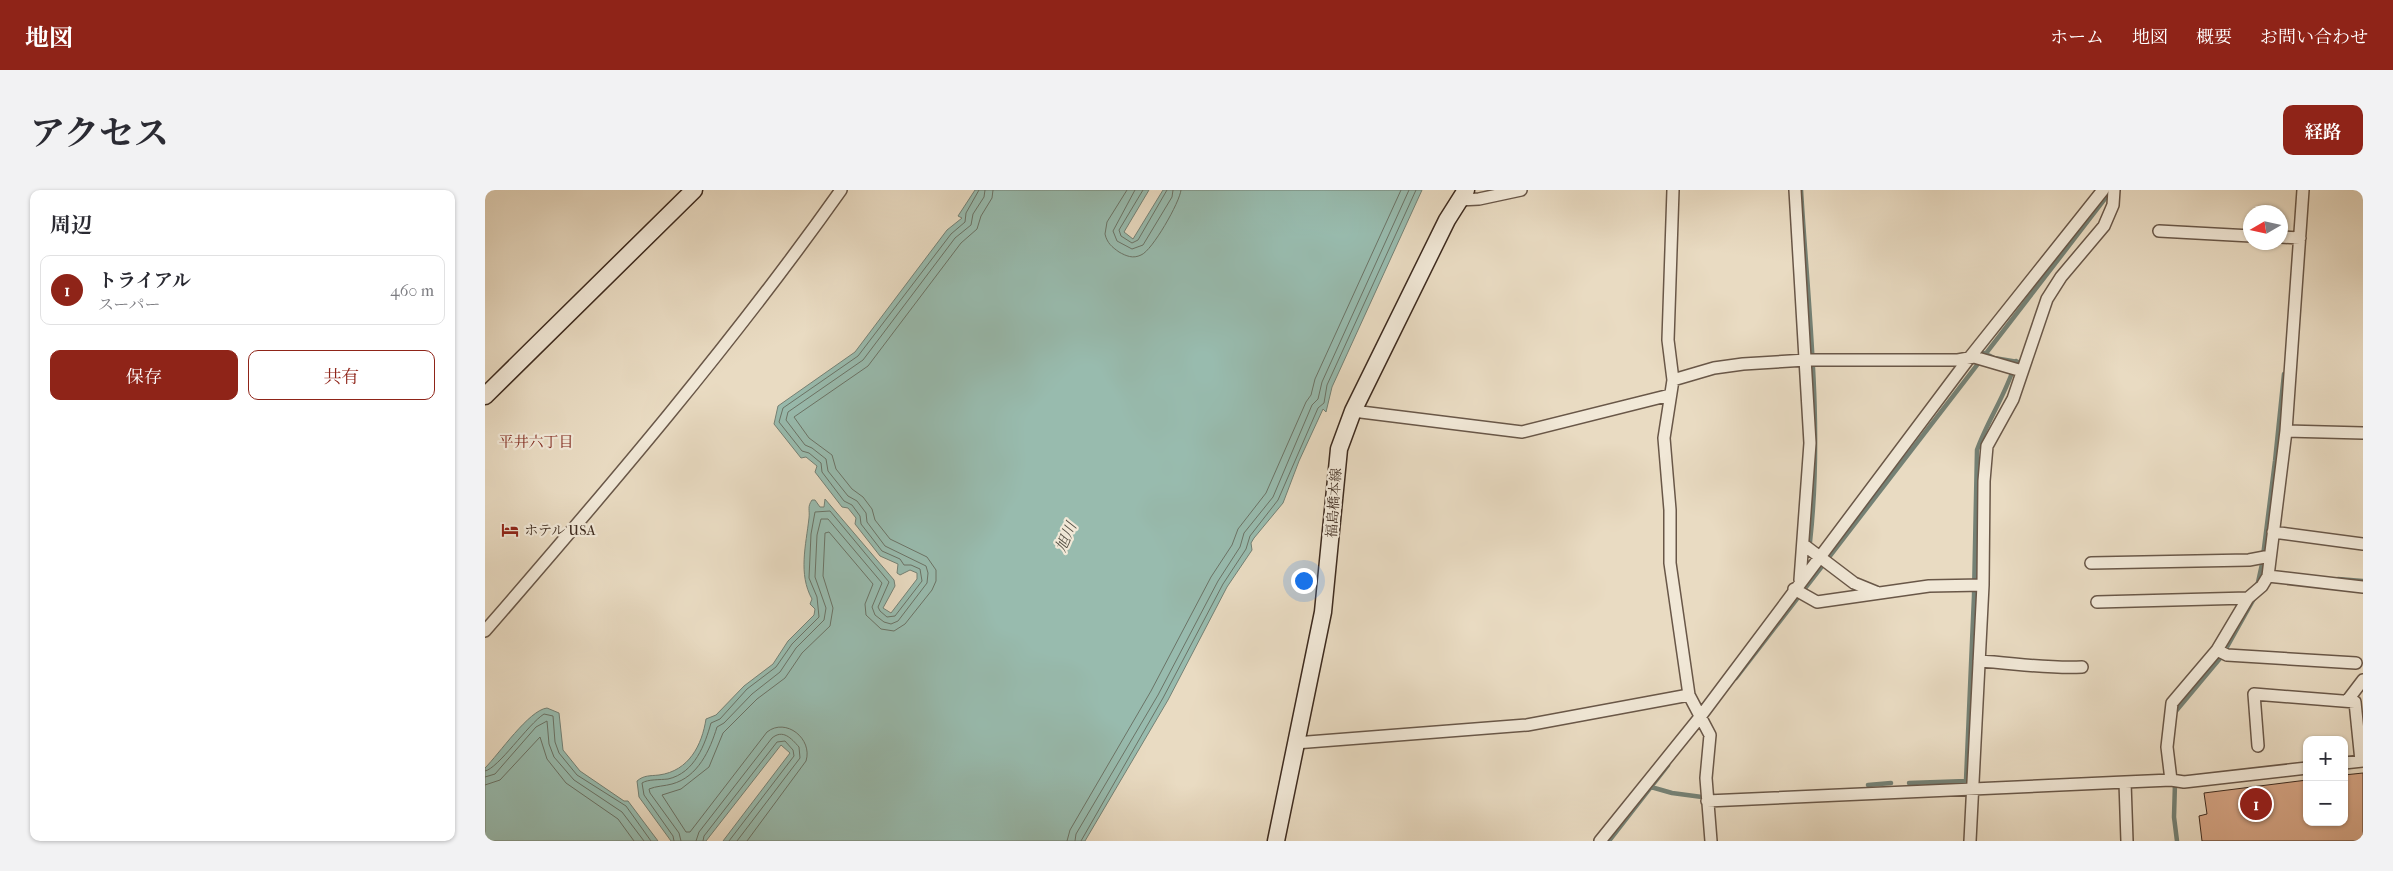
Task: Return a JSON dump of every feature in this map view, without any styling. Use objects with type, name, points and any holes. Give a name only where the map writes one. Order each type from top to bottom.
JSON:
[{"type":"main road","points":[[485,396],[690,191]]},
{"type":"main road","name":"福島橋本線","points":[[1276,841],[1323,612],[1339,449],[1353,411],[1463,195]]},
{"type":"street","points":[[485,631],[579,523],[728,342],[801,248],[841,190]]},
{"type":"street","points":[[1463,195],[1479,199],[1521,190]]},
{"type":"street","points":[[1673,190],[1668,340],[1673,380],[1664,438],[1670,510],[1670,563],[1689,696],[1710,735],[1706,778],[1711,841]]},
{"type":"street","points":[[1795,190],[1810,360],[1811,443],[1804,545],[1797,587],[1806,598],[1817,602],[1832,602],[1877,592],[1929,586],[1978,585]]},
{"type":"street","points":[[1600,841],[1703,722],[1797,587],[1976,359],[2103,190]]},
{"type":"street","points":[[2174,780],[2167,747],[2172,703],[2221,652],[2267,564],[2286,431],[2303,190]]},
{"type":"street","points":[[1970,841],[1979,661],[1978,585],[1987,446],[2013,399],[2017,370],[2047,299],[2061,277],[2104,226],[2114,194]]},
{"type":"street","points":[[2159,231],[2243,236]]},
{"type":"street","points":[[2288,237],[2300,238]]},
{"type":"street","points":[[1673,380],[1714,368],[1810,360],[1976,359],[2017,370]]},
{"type":"street","points":[[1353,411],[1522,432],[1670,395]]},
{"type":"street","points":[[2286,431],[2363,433]]},
{"type":"street","points":[[2273,532],[2363,544]]},
{"type":"street","points":[[1804,545],[1854,583],[1877,592]]},
{"type":"street","points":[[2091,563],[2267,564],[2363,587]]},
{"type":"street","points":[[2097,602],[2254,592]]},
{"type":"street","points":[[2221,652],[2356,663]]},
{"type":"street","points":[[1979,661],[2022,663],[2054,669],[2082,667]]},
{"type":"street","points":[[2347,701],[2363,680]]},
{"type":"street","points":[[2259,746],[2254,694],[2355,702],[2362,761],[2348,763]]},
{"type":"street","points":[[1295,743],[1527,725],[1689,696]]},
{"type":"street","points":[[1707,801],[1973,788],[2174,780],[2184,782],[2303,768]]},
{"type":"street","points":[[2125,782],[2127,841]]},
{"type":"water","name":"旭川","points":[[975,190],[1149,190],[1124,232],[1133,239],[1163,190],[1422,190],[1332,387],[1326,412],[1323,409],[1299,461],[1283,503],[1251,543],[1252,550],[1227,587],[1168,700],[1085,841],[723,841],[790,753],[781,745],[706,841],[671,841],[639,797],[637,781],[645,777],[669,773],[686,762],[697,747],[706,719],[716,715],[744,686],[773,664],[788,641],[814,615],[815,609],[810,604],[812,599],[805,580],[804,570],[810,502],[815,500],[820,507],[824,507],[825,499],[894,580],[895,586],[883,608],[891,613],[917,579],[917,573],[910,570],[900,575],[897,573],[898,564],[880,556],[855,524],[856,518],[848,508],[842,507],[815,472],[817,466],[806,457],[801,458],[774,424],[778,406],[855,352],[947,230],[962,218],[958,216]]},
{"type":"water","points":[[547,708],[559,713],[563,750],[580,771],[624,801],[628,801],[658,841],[485,841],[485,768],[523,724],[532,716]]},
{"type":"building","points":[[2363,773],[2363,841],[2202,841],[2199,816],[2207,814],[2204,793],[2303,781],[2303,826],[2348,826],[2348,775]]},
{"type":"waterway","points":[[1801,190],[1815,410],[1814,498],[1810,542]]},
{"type":"waterway","points":[[1736,678],[2111,191]]},
{"type":"waterway","points":[[1984,353],[1994,358],[2018,362]]},
{"type":"waterway","points":[[1909,783],[1966,781],[1974,596],[1977,450],[2008,384],[2016,361]]},
{"type":"waterway","points":[[2257,587],[2262,564],[2284,374]]},
{"type":"waterway","points":[[2338,579],[2363,581]]},
{"type":"waterway","points":[[2176,711],[2222,656],[2256,595]]},
{"type":"waterway","points":[[1609,841],[1668,765]]},
{"type":"waterway","points":[[1868,785],[1891,783]]},
{"type":"waterway","points":[[2175,783],[2174,817],[2177,841]]},
{"type":"waterway","points":[[1651,787],[1672,793],[1702,797]]},
{"type":"place","name":"ホテル USA","points":[[510,530]]},
{"type":"place","name":"トライアル","points":[[2256,804]]},
{"type":"district","name":"平井六丁目","points":[[536,442]]}]
